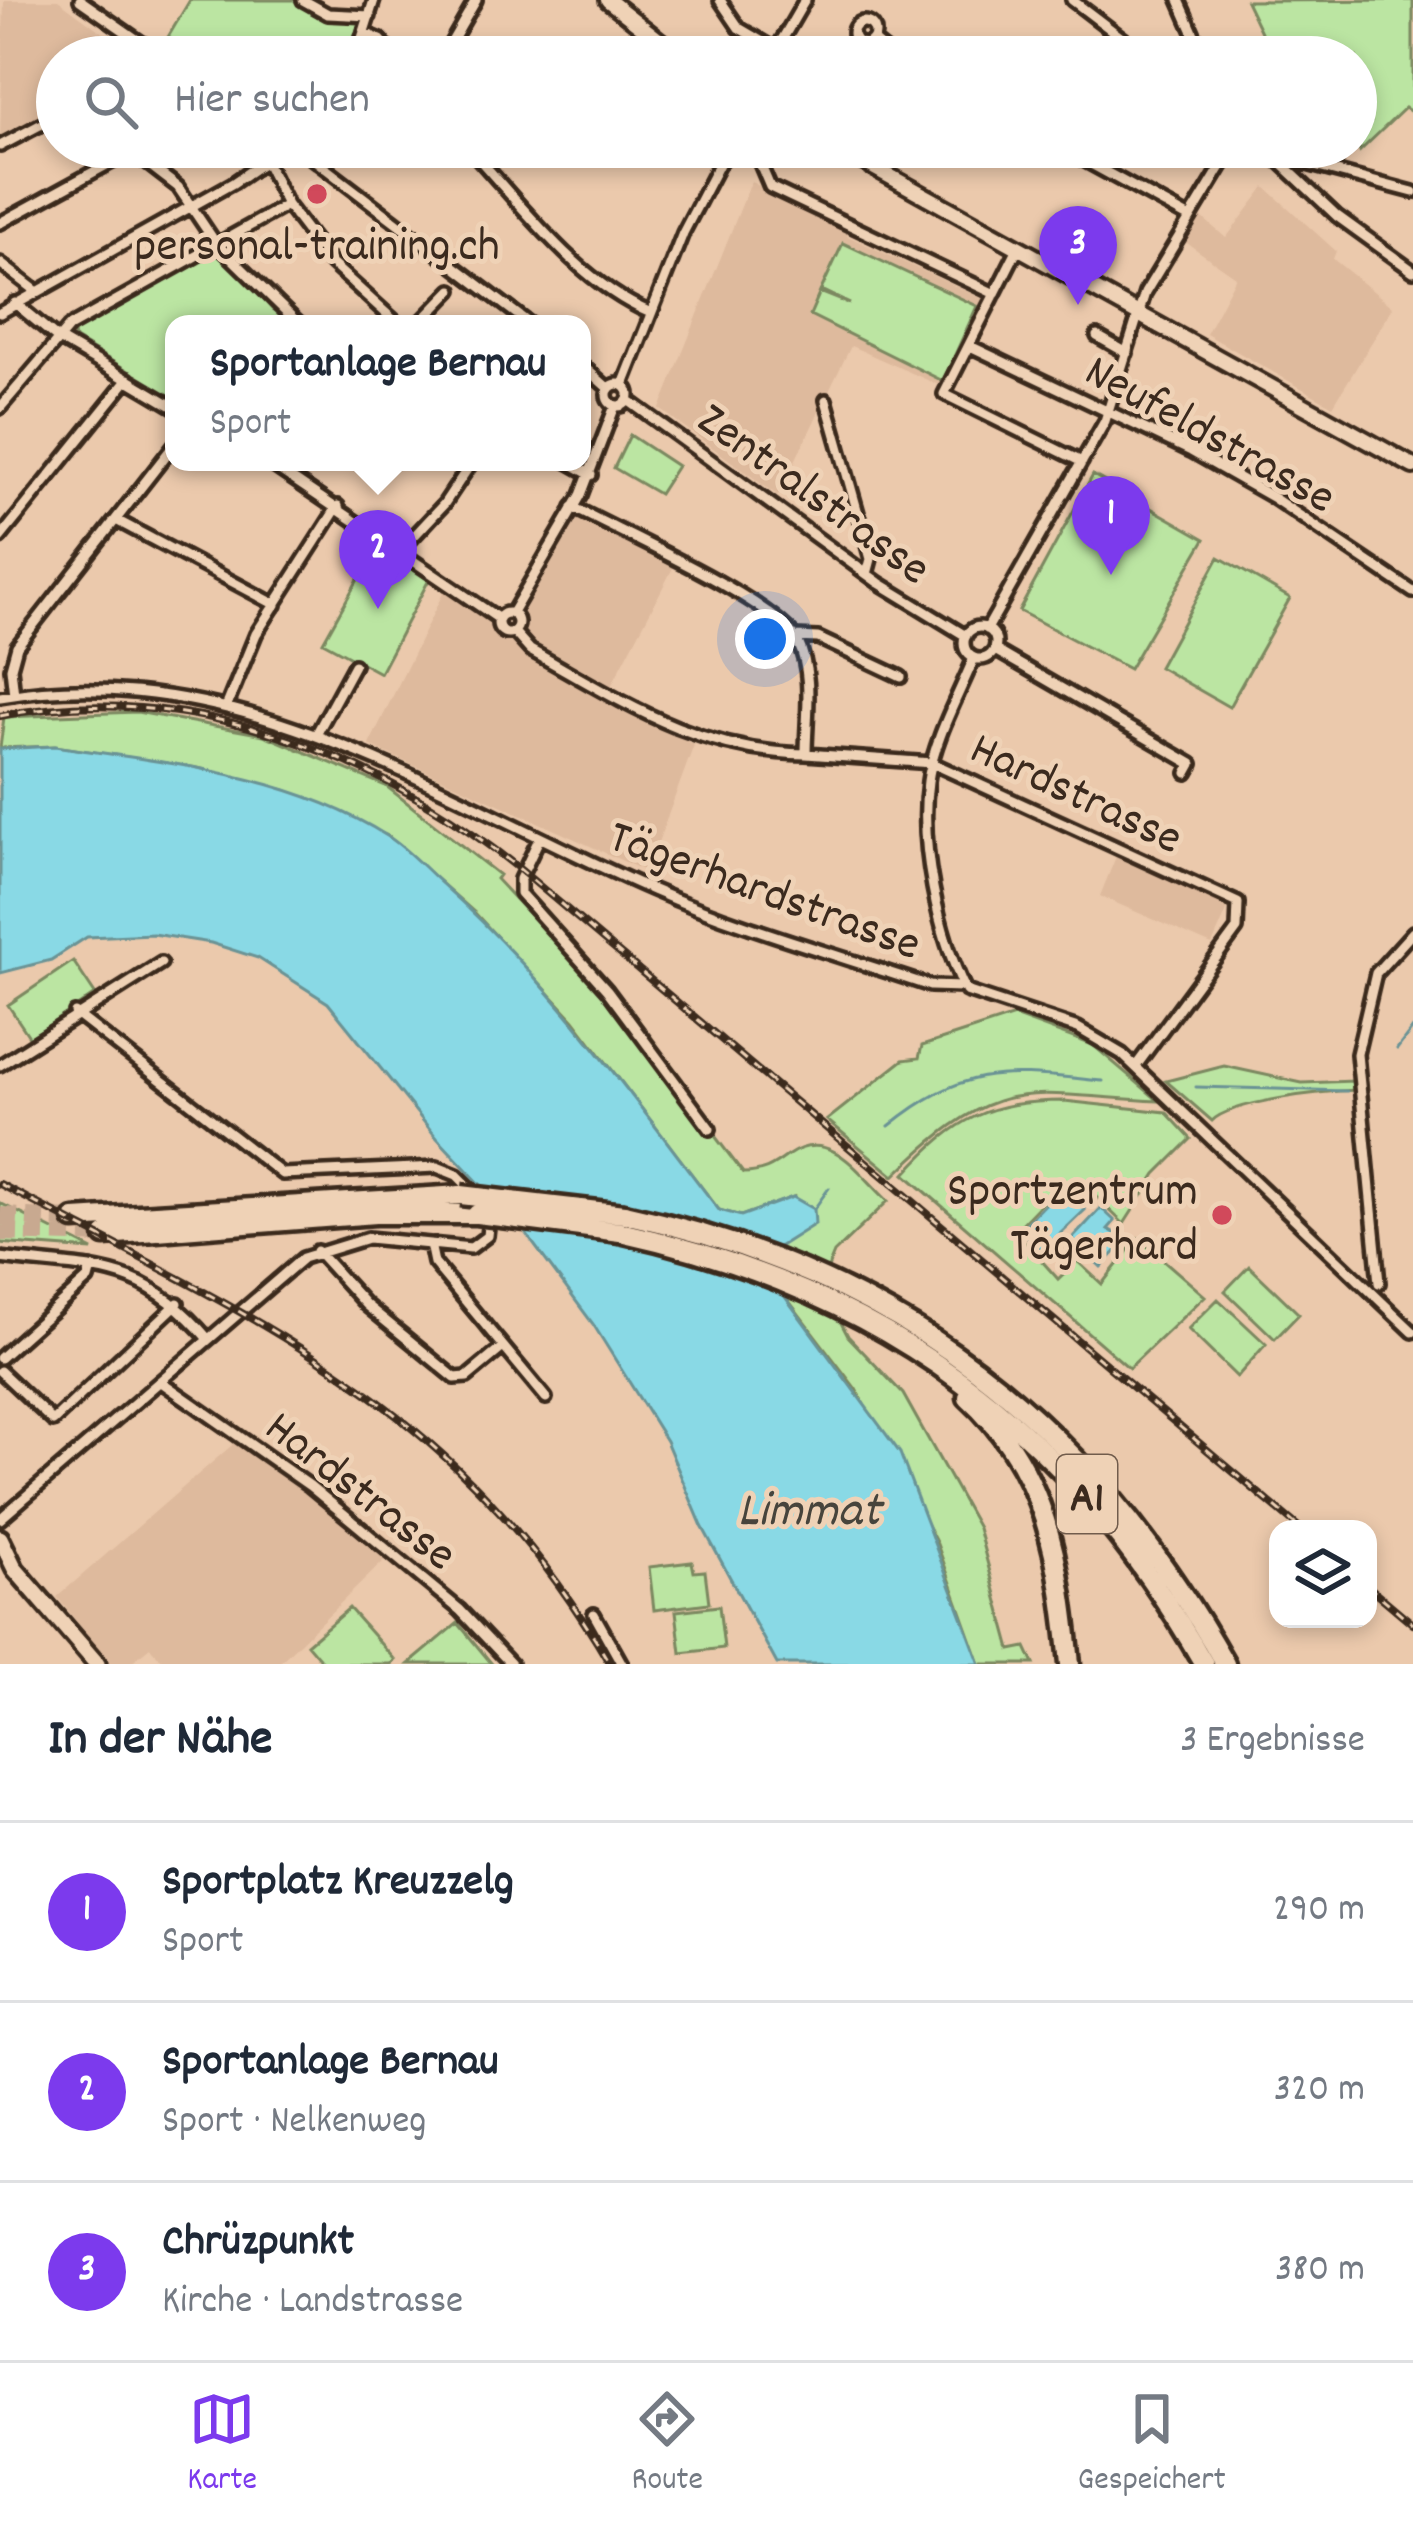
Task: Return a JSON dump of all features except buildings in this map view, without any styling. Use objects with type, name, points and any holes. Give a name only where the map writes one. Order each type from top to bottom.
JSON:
[{"type":"highway","name":"A1","points":[[74,1219],[461,1195],[624,1214],[774,1257],[905,1320],[1029,1410],[1133,1522],[1225,1664]]},
{"type":"highway","name":"A1","points":[[105,1234],[482,1211],[641,1237],[790,1284],[932,1358],[1001,1409],[1078,1484],[1144,1568],[1204,1664]]},
{"type":"highway","points":[[932,1358],[1006,1437],[1036,1490],[1057,1559],[1070,1664]]},
{"type":"main road","points":[[608,0],[653,36]]},
{"type":"main road","points":[[876,168],[1413,466]]},
{"type":"main road","points":[[0,1522],[0,1538],[15,1569]]},
{"type":"main road","points":[[0,1558],[15,1569],[97,1664]]},
{"type":"street","points":[[80,0],[132,36]]},
{"type":"street","points":[[303,0],[328,14],[370,16]]},
{"type":"street","points":[[364,36],[374,0]]},
{"type":"street","points":[[455,36],[476,0]]},
{"type":"street","points":[[720,0],[750,36]]},
{"type":"street","points":[[784,36],[805,0]]},
{"type":"street","points":[[1072,0],[1119,36]]},
{"type":"street","points":[[1179,0],[1195,36]]},
{"type":"street","points":[[365,33],[372,36]]},
{"type":"street","points":[[0,146],[36,127]]},
{"type":"street","points":[[0,223],[96,168]]},
{"type":"street","points":[[154,168],[178,187],[215,242],[290,315]]},
{"type":"street","points":[[0,313],[256,168]]},
{"type":"street","points":[[269,168],[287,206],[332,264],[388,315]]},
{"type":"street","points":[[327,168],[518,315]]},
{"type":"street","points":[[485,168],[520,208],[624,301],[651,313]]},
{"type":"street","points":[[499,619],[512,613],[591,475],[615,406],[628,400],[623,386],[651,313],[683,233],[717,168]]},
{"type":"street","points":[[760,168],[762,176],[794,199],[995,294]]},
{"type":"street","points":[[1098,168],[1190,218]]},
{"type":"street","points":[[987,629],[1109,412],[1138,310],[1220,168]]},
{"type":"street","points":[[1286,168],[1337,216],[1413,271]]},
{"type":"street","points":[[1328,168],[1413,192]]},
{"type":"street","points":[[0,408],[57,338],[215,242],[287,206]]},
{"type":"street","points":[[1019,246],[944,394],[1082,462]]},
{"type":"street","points":[[0,263],[35,290]]},
{"type":"street","points":[[428,315],[452,290]]},
{"type":"street","points":[[15,303],[57,338],[165,402]]},
{"type":"street","points":[[1097,336],[1127,353]]},
{"type":"street","name":"Neufeldstrasse","points":[[970,346],[1272,497],[1413,592]]},
{"type":"street","points":[[591,373],[609,389]]},
{"type":"street","points":[[0,538],[128,379]]},
{"type":"street","points":[[609,389],[623,386]]},
{"type":"street","points":[[609,389],[608,400],[615,406]]},
{"type":"street","name":"Zentralstrasse","points":[[628,400],[866,574],[966,636]]},
{"type":"street","points":[[826,400],[872,564],[866,574]]},
{"type":"street","points":[[14,694],[11,668],[17,646],[165,457]]},
{"type":"street","name":"Hardstrasse","points":[[291,471],[499,619],[501,631],[514,632],[530,650],[689,736],[749,751],[932,763],[1238,903],[1238,929],[1136,1066]]},
{"type":"street","points":[[402,549],[463,471]]},
{"type":"street","points":[[584,471],[591,475]]},
{"type":"street","points":[[226,705],[248,649],[338,506]]},
{"type":"street","points":[[573,507],[766,610],[796,637],[808,678],[806,754]]},
{"type":"street","points":[[118,521],[276,605]]},
{"type":"street","points":[[512,613],[518,620],[514,632]]},
{"type":"street","points":[[973,629],[987,629],[996,640],[995,650],[986,658],[974,658],[965,649],[966,636],[973,629]]},
{"type":"street","points":[[796,637],[818,638],[901,677]]},
{"type":"street","points":[[995,650],[1192,764],[1187,773]]},
{"type":"street","points":[[963,987],[926,816],[932,763],[974,658]]},
{"type":"street","points":[[317,733],[354,665]]},
{"type":"street","name":"Tägerhardstrasse","points":[[0,697],[123,689],[226,705],[317,733],[538,839],[699,908],[930,986],[963,987],[988,1001],[1078,1028],[1136,1066],[1413,1332]]},
{"type":"street","points":[[538,839],[518,884],[520,893],[607,990],[710,1129]]},
{"type":"street","points":[[1379,1283],[1357,1054],[1376,973],[1413,932]]},
{"type":"street","points":[[0,1065],[75,1013],[161,963]]},
{"type":"street","points":[[0,1522],[282,1272],[317,1251],[368,1238],[475,1247],[488,1231],[482,1211],[457,1174],[437,1167],[308,1177],[270,1169],[75,1013]]},
{"type":"street","points":[[430,1244],[430,1257],[547,1398]]},
{"type":"street","points":[[317,1251],[365,1305],[455,1378],[467,1377],[503,1347]]},
{"type":"street","points":[[0,1258],[91,1268],[137,1279],[178,1303],[208,1339]]},
{"type":"street","points":[[0,1358],[88,1279],[91,1268]]},
{"type":"street","points":[[0,1371],[53,1421],[178,1303]]},
{"type":"street","name":"Hardstrasse","points":[[160,1381],[310,1486],[460,1610],[511,1664]]},
{"type":"street","points":[[593,1615],[622,1664]]},
{"type":"shaded area","points":[[4,0],[58,0],[107,36],[36,36],[36,124],[0,142]]},
{"type":"shaded area","points":[[751,182],[840,224],[848,236],[985,300],[943,387],[851,346],[778,496],[660,409]]},
{"type":"shaded area","points":[[1265,187],[1336,251],[1333,259],[1393,307],[1333,406],[1206,334],[1236,277],[1181,239],[1197,213],[1226,238]]},
{"type":"shaded area","points":[[573,512],[674,566],[609,690],[598,686],[694,745],[647,872],[369,745],[444,591],[522,639],[524,615],[517,609]]},
{"type":"shaded area","points":[[1117,854],[1229,906],[1212,945],[1100,896]]},
{"type":"shaded area","points":[[239,1439],[388,1557],[278,1664],[166,1664],[150,1647],[129,1664],[111,1664],[57,1597]]},
{"type":"green space","points":[[190,0],[299,0],[360,19],[355,36],[169,36]]},
{"type":"green space","points":[[1413,0],[1413,113],[1405,108],[1377,135],[1377,36],[1263,36],[1246,1]]},
{"type":"green space","points":[[843,243],[977,306],[943,381],[810,315],[820,292],[850,304],[821,290]]},
{"type":"green space","points":[[214,245],[281,315],[165,315],[165,393],[75,339],[73,328]]},
{"type":"green space","points":[[630,435],[677,466],[659,494],[614,468]]},
{"type":"green space","points":[[1093,475],[1205,539],[1129,669],[1019,611]]},
{"type":"green space","points":[[376,547],[431,576],[380,673],[323,642]]},
{"type":"green space","points":[[1219,557],[1290,598],[1229,707],[1159,667]]},
{"type":"green space","points":[[137,712],[264,735],[386,786],[499,875],[496,879],[622,1013],[743,1173],[761,1171],[802,1148],[817,1146],[842,1156],[888,1201],[834,1253],[821,1285],[848,1336],[903,1394],[978,1528],[1011,1650],[1026,1647],[1034,1664],[980,1664],[937,1544],[856,1389],[763,1267],[793,1197],[741,1216],[719,1210],[574,1020],[475,913],[388,836],[285,790],[198,768],[55,746],[0,748],[4,717]]},
{"type":"green space","points":[[73,961],[95,994],[30,1038],[8,1005]]},
{"type":"green space","points":[[1014,1016],[1093,1045],[1159,1101],[1042,1094],[1014,1097],[961,1119],[894,1176],[827,1120],[903,1060],[919,1058],[922,1046]]},
{"type":"green space","points":[[1224,1066],[1302,1083],[1354,1081],[1357,1090],[1258,1103],[1212,1121],[1166,1081]]},
{"type":"green space","points":[[1064,1101],[1166,1112],[1191,1139],[1156,1174],[1124,1224],[1096,1197],[1089,1203],[1064,1180],[1015,1231],[1058,1279],[1077,1261],[1102,1284],[1138,1238],[1205,1296],[1129,1368],[905,1174],[941,1139],[975,1116],[1014,1105]]},
{"type":"green space","points":[[0,1203],[93,1250],[0,1243]]},
{"type":"green space","points":[[1249,1266],[1299,1314],[1275,1339],[1225,1291]]},
{"type":"green space","points":[[1218,1299],[1266,1344],[1237,1377],[1188,1329]]},
{"type":"green space","points":[[692,1562],[694,1572],[705,1571],[709,1603],[654,1610],[649,1567]]},
{"type":"green space","points":[[719,1606],[724,1648],[681,1653],[676,1611]]},
{"type":"green space","points":[[349,1608],[395,1660],[391,1664],[324,1664],[307,1644]]},
{"type":"green space","points":[[458,1623],[492,1664],[409,1664]]},
{"type":"water","name":"Limmat","points":[[55,746],[269,785],[310,798],[387,836],[481,921],[554,999],[719,1210],[741,1216],[793,1197],[814,1209],[815,1224],[766,1255],[763,1267],[900,1453],[980,1664],[777,1664],[702,1526],[666,1441],[593,1324],[524,1231],[437,1138],[328,1003],[258,958],[211,943],[153,934],[87,937],[51,960],[0,973],[0,749]]},
{"type":"water","points":[[1062,1187],[1085,1210],[1042,1251],[1020,1230]]},
{"type":"water","points":[[1101,1208],[1115,1221],[1108,1229],[1127,1240],[1101,1267],[1072,1239]]},
{"type":"waterway","points":[[1397,1049],[1413,1028]]},
{"type":"waterway","points":[[889,1126],[917,1105],[966,1081],[1014,1074],[1103,1081]]},
{"type":"waterway","points":[[1196,1087],[1347,1091]]},
{"type":"waterway","points":[[814,1209],[829,1188]]},
{"type":"tunnel","points":[[0,1216],[74,1219]]},
{"type":"tunnel","points":[[0,1232],[105,1235]]},
{"type":"railway","points":[[0,716],[70,707],[140,708],[210,718],[278,736],[344,761],[467,830],[523,872],[1290,1520]]},
{"type":"railway","points":[[0,1184],[265,1326],[343,1376],[417,1432],[486,1497],[550,1573],[610,1664]]},
{"type":"railway","points":[[1377,1594],[1413,1624]]},
{"type":"place","name":"personal-training.ch","points":[[317,194]]},
{"type":"place","name":"Chrüzpunkt","points":[[1078,305]]},
{"type":"place","name":"Sportplatz Kreuzzelg","points":[[1111,575]]},
{"type":"place","name":"Sportanlage Bernau","points":[[378,609]]},
{"type":"place","name":"Sportzentrum Tägerhard","points":[[1222,1215]]}]
